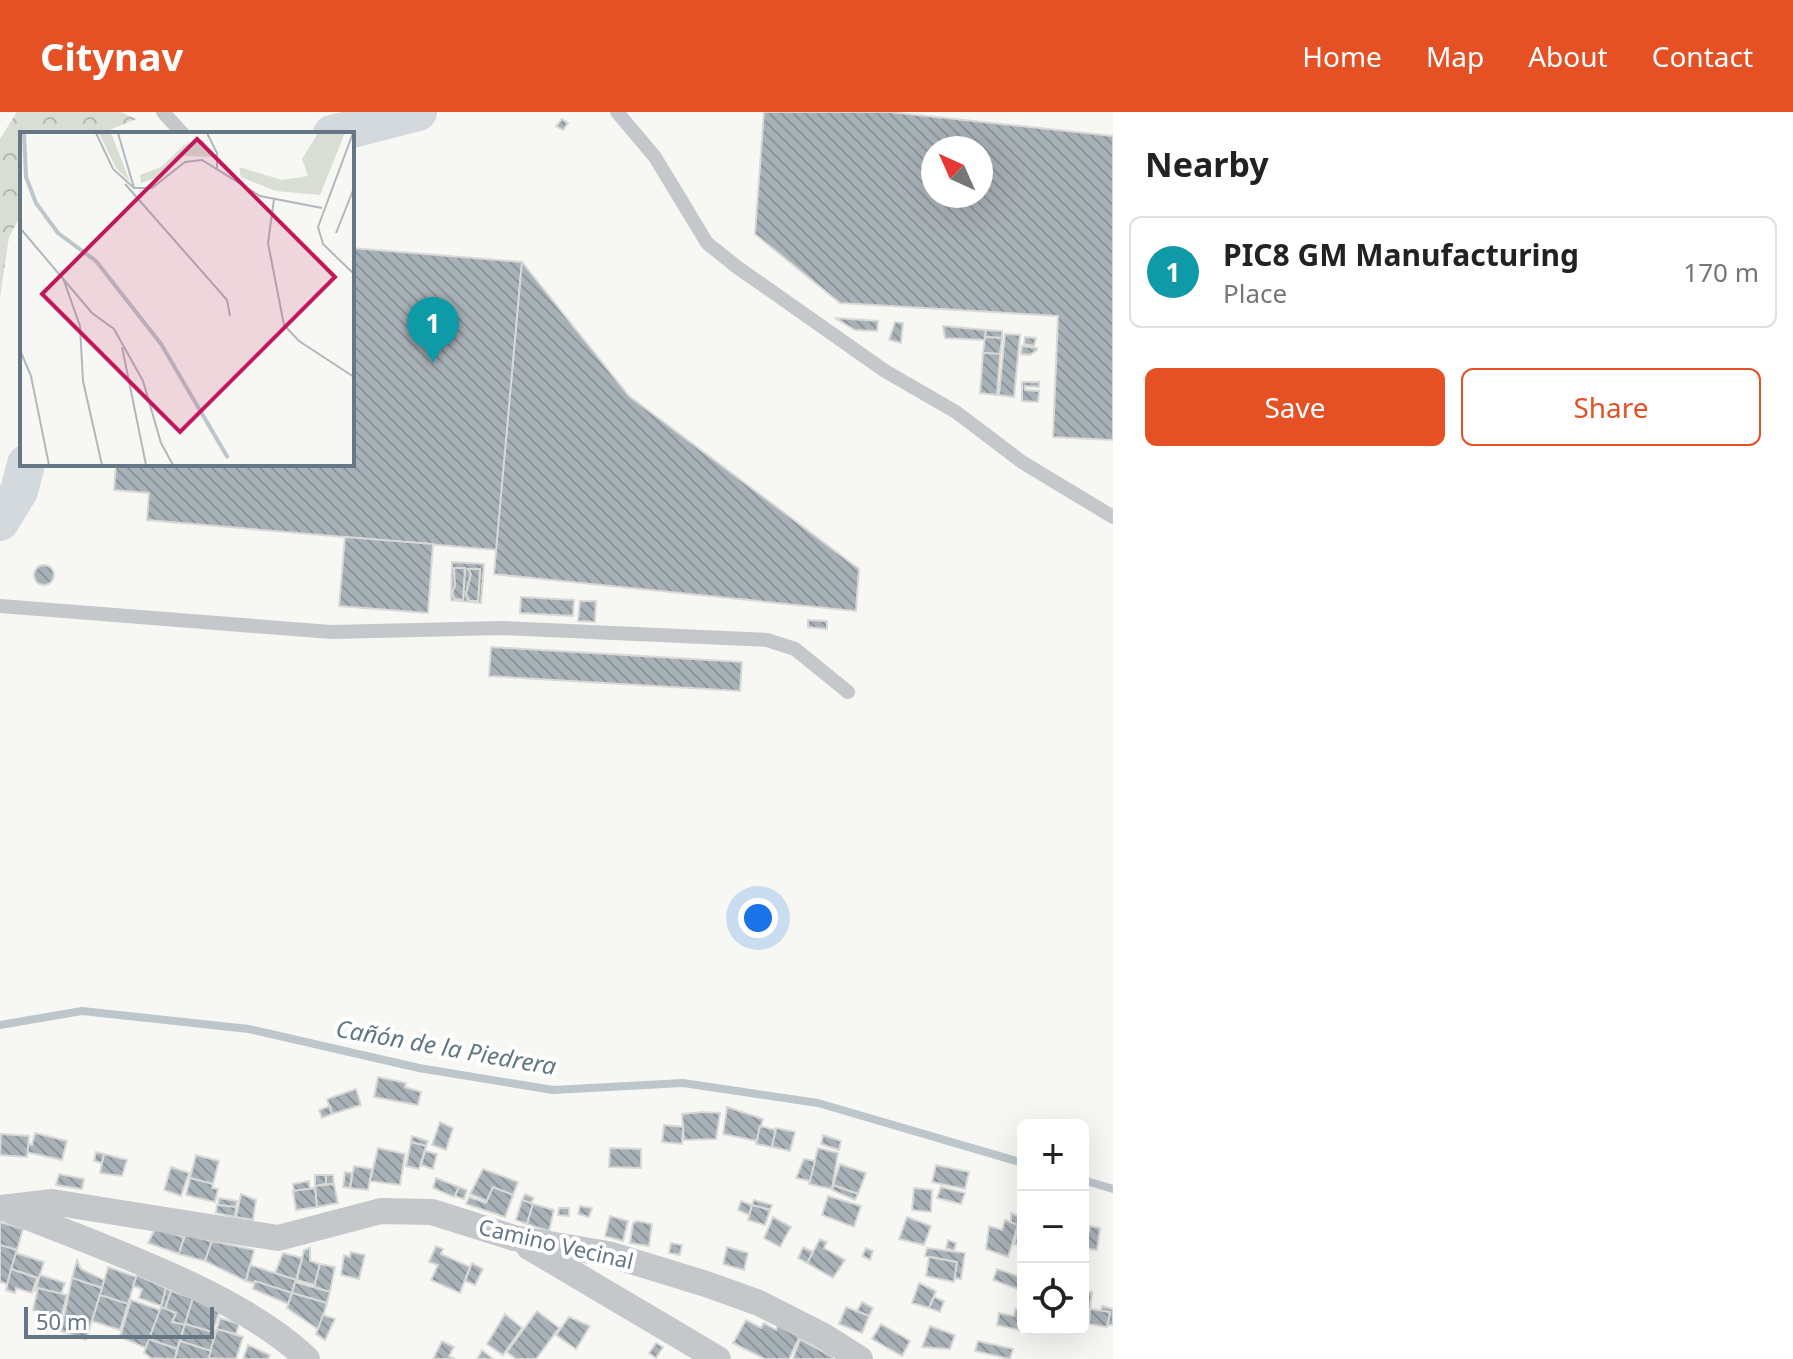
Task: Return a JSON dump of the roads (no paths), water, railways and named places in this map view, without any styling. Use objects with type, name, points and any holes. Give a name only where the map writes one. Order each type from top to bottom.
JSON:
[{"type":"main road","points":[[340,132],[418,112]]},
{"type":"main road","points":[[0,522],[19,491],[25,466]]},
{"type":"street","name":"Camino Vecinal","points":[[4,1209],[52,1202],[278,1238],[381,1211],[406,1209],[432,1212],[514,1238],[608,1254],[706,1284],[759,1303],[822,1335],[860,1359]]},
{"type":"street","points":[[4,1209],[112,1251],[229,1305],[280,1336],[307,1359]]},
{"type":"street","points":[[514,1238],[718,1359]]},
{"type":"lane","points":[[163,112],[181,132]]},
{"type":"lane","points":[[617,112],[655,157],[707,243],[885,371],[956,412],[1022,462],[1113,517]]},
{"type":"lane","points":[[0,606],[331,632],[502,628],[767,640],[795,649],[848,692]]},
{"type":"waterway","name":"Cañón de la Piedrera","points":[[0,1025],[82,1011],[249,1029],[419,1068],[553,1090],[683,1083],[818,1103],[1017,1161]]},
{"type":"waterway","name":"Cañón de la Piedrera","points":[[1089,1182],[1113,1189]]},
{"type":"place","name":"PIC8 GM Manufacturing","points":[[433,363]]}]
